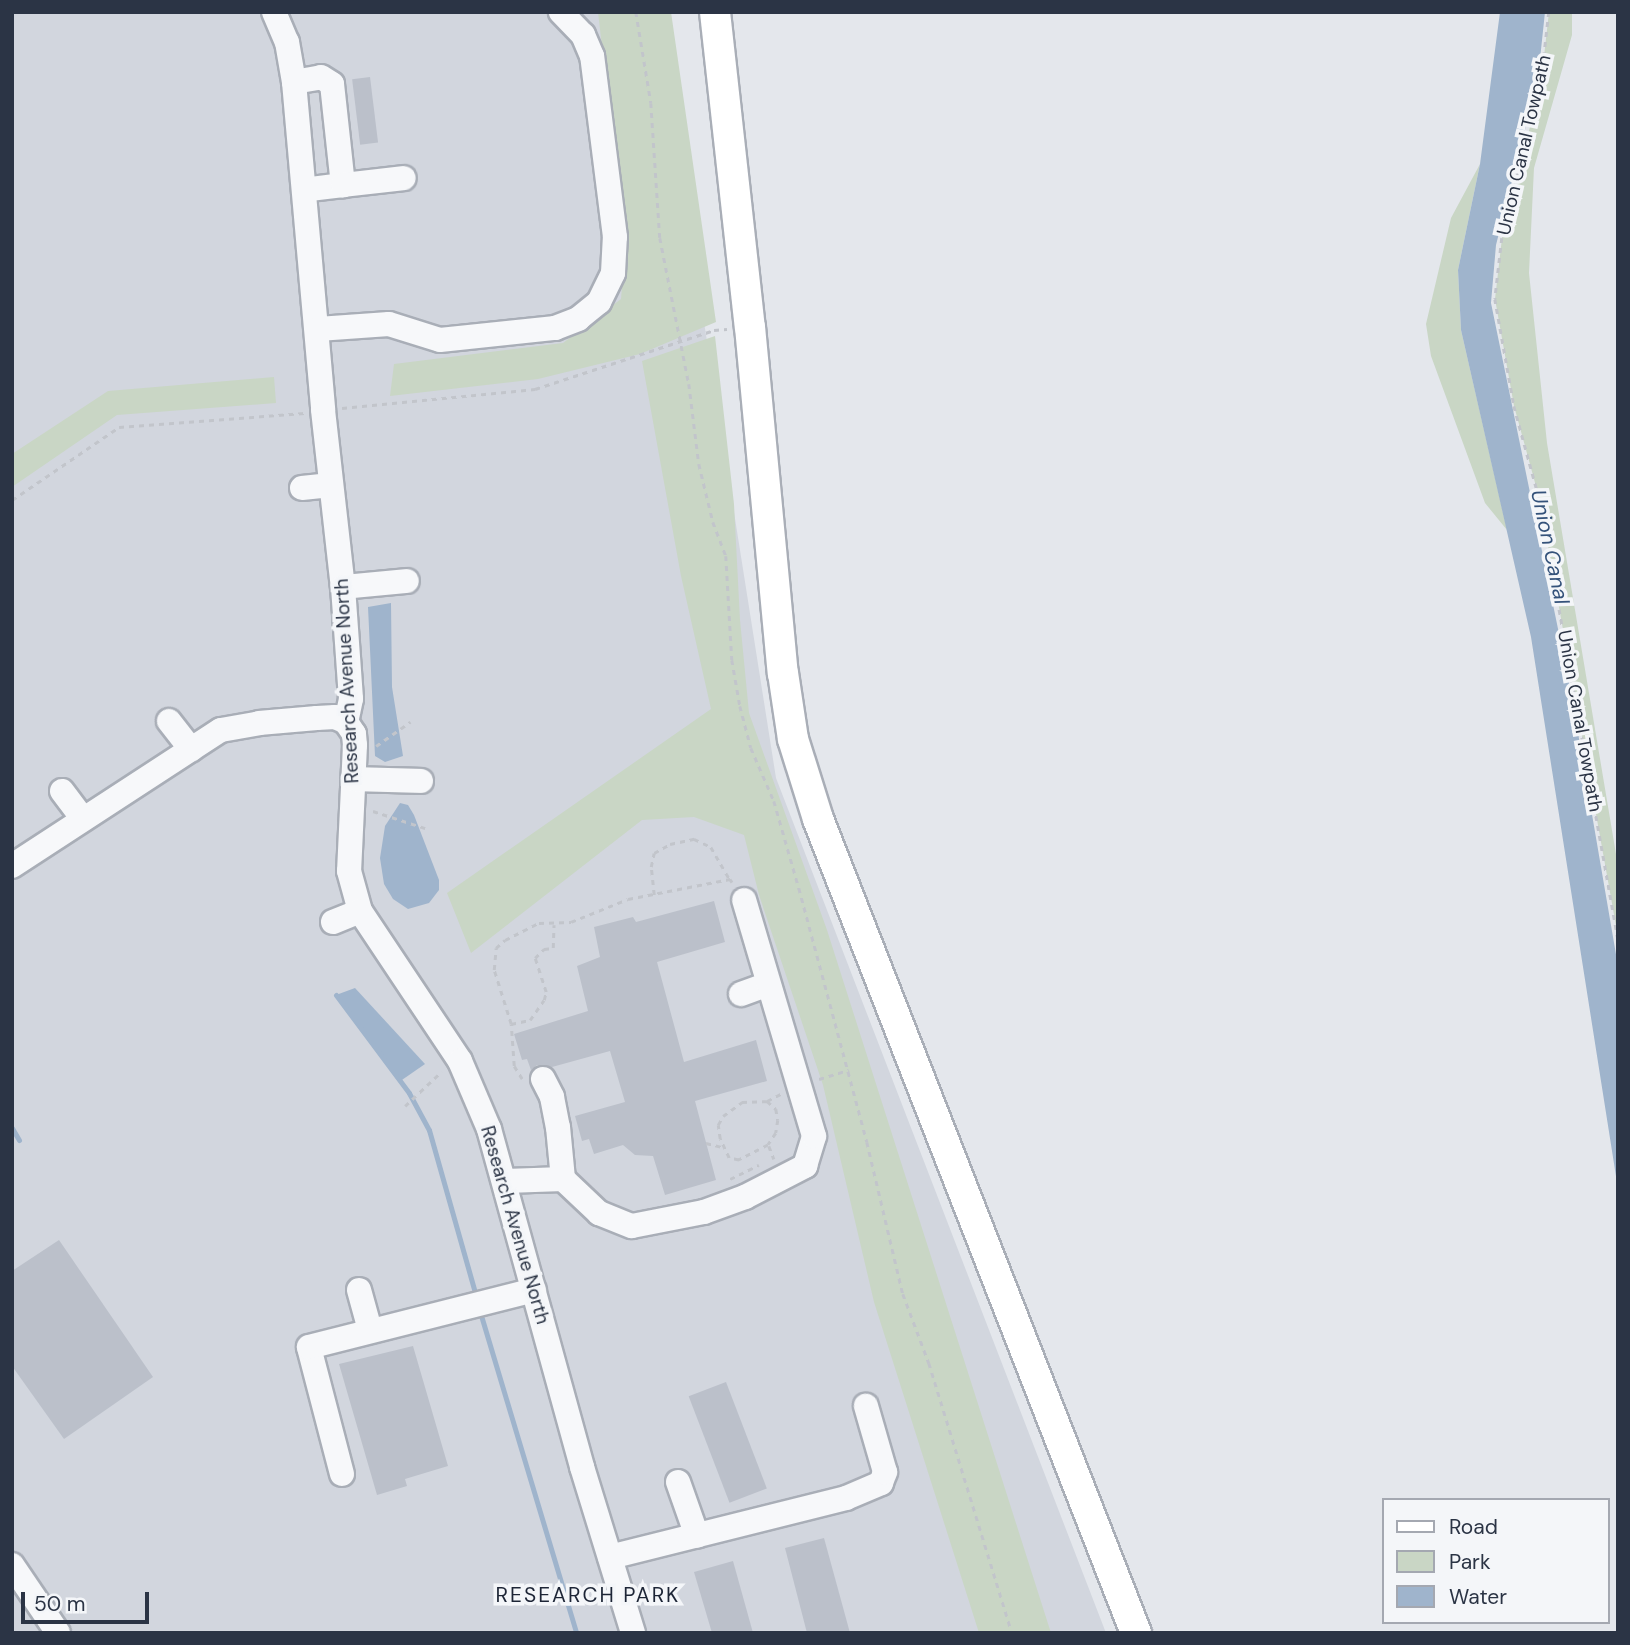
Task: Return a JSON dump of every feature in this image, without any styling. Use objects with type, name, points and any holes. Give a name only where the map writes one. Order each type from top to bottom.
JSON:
[{"type":"main road","points":[[715,12],[750,327],[783,673],[793,739],[803,778],[1136,1633]]},
{"type":"street","name":"Research Avenue North","points":[[274,12],[287,41],[294,82],[343,587],[351,699],[346,722],[354,734],[355,779],[349,871],[360,911],[460,1061],[489,1129],[633,1633]]},
{"type":"street","points":[[318,330],[389,324],[440,340],[555,328],[578,319],[598,302],[613,273],[615,237],[592,56],[581,24],[561,12]]},
{"type":"street","points":[[294,82],[321,77],[332,84],[343,185]]},
{"type":"street","points":[[304,190],[404,178]]},
{"type":"street","points":[[302,488],[331,485]]},
{"type":"street","points":[[343,587],[407,581]]},
{"type":"street","points":[[12,866],[221,730],[259,723],[335,718],[346,722]]},
{"type":"street","points":[[169,722],[191,749]]},
{"type":"street","points":[[355,779],[421,781]]},
{"type":"street","points":[[62,791],[83,819]]},
{"type":"street","points":[[533,1080],[552,1097],[563,1179],[599,1213],[632,1226],[704,1212],[745,1197],[805,1166],[814,1136],[744,900]]},
{"type":"street","points":[[333,922],[360,911]]},
{"type":"street","points":[[741,994],[768,984]]},
{"type":"street","points":[[506,1181],[563,1179]]},
{"type":"street","points":[[359,1290],[370,1330]]},
{"type":"street","points":[[342,1474],[309,1347],[534,1290]]},
{"type":"street","points":[[610,1557],[846,1498],[881,1483],[884,1472],[866,1406]]},
{"type":"street","points":[[678,1482],[697,1536]]},
{"type":"street","points":[[12,1565],[58,1633]]},
{"type":"path","name":"Union Canal Towpath","points":[[1549,12],[1541,83],[1502,239],[1495,299],[1514,406],[1540,501],[1618,937]]},
{"type":"path","points":[[622,362],[714,330],[750,327]]},
{"type":"path","points":[[372,748],[410,722]]},
{"type":"path","points":[[382,814],[425,828]]},
{"type":"path","points":[[654,895],[651,867],[654,853],[670,844],[694,839],[711,847],[744,900]]},
{"type":"path","points":[[533,1080],[514,1066],[510,1024],[494,970],[496,948],[516,933],[539,923],[554,924],[579,920],[593,911],[628,899],[730,879]]},
{"type":"path","points":[[510,1024],[530,1020],[544,1000],[546,992],[540,981],[535,958],[544,950],[553,948],[554,924]]},
{"type":"path","points":[[405,1106],[446,1067]]},
{"type":"path","points":[[767,1101],[776,1109],[776,1133],[758,1153],[737,1160],[729,1158],[722,1147],[718,1125],[723,1116],[742,1102],[767,1101]]},
{"type":"path","points":[[706,1143],[722,1147]]},
{"type":"path","points":[[768,1144],[774,1159]]},
{"type":"path","points":[[737,1160],[742,1171]]},
{"type":"shaded area","points":[[12,12],[655,12],[776,778],[1106,1633],[12,1633]]},
{"type":"green space","points":[[598,12],[671,12],[716,322],[640,354],[538,379],[390,396],[394,364],[563,343],[621,299],[625,249]]},
{"type":"green space","points":[[1549,12],[1572,12],[1572,35],[1534,168],[1529,273],[1547,443],[1618,866],[1618,937],[1540,501],[1514,406],[1495,299],[1502,238],[1541,83]]},
{"type":"green space","points":[[1480,164],[1458,270],[1461,330],[1507,530],[1485,503],[1431,356],[1426,324],[1451,218]]},
{"type":"green space","points":[[715,336],[734,504],[740,620],[749,713],[827,930],[1051,1633],[979,1633],[874,1302],[823,1085],[759,895],[744,835],[694,817],[642,820],[471,953],[447,893],[711,709],[681,576],[642,361]]},
{"type":"green space","points":[[274,377],[276,403],[117,415],[12,487],[12,454],[108,391]]},
{"type":"water","points":[[1500,12],[1545,12],[1538,78],[1496,245],[1491,303],[1571,692],[1618,966],[1618,1189],[1531,637],[1461,330],[1458,270],[1480,164]]},
{"type":"water","points":[[391,603],[392,687],[403,756],[385,762],[375,756],[368,607]]},
{"type":"water","points":[[400,803],[408,805],[414,815],[439,880],[439,890],[429,903],[408,909],[393,899],[384,884],[380,858],[385,826]]},
{"type":"water","points":[[355,988],[425,1064],[399,1082],[336,995]]},
{"type":"building","points":[[370,77],[378,143],[360,145],[352,79]]},
{"type":"building","points":[[714,901],[725,942],[657,962],[684,1062],[756,1040],[767,1081],[695,1101],[716,1180],[665,1195],[653,1156],[635,1155],[623,1145],[594,1154],[589,1139],[582,1141],[575,1116],[625,1102],[610,1051],[552,1067],[537,1065],[531,1070],[527,1059],[522,1060],[514,1034],[588,1011],[577,966],[600,957],[594,927],[633,917],[636,922]]},
{"type":"building","points":[[59,1240],[153,1377],[64,1439],[12,1366],[12,1271]]},
{"type":"building","points":[[413,1346],[448,1466],[405,1479],[407,1486],[377,1495],[339,1364]]},
{"type":"building","points":[[726,1382],[767,1488],[730,1503],[689,1396]]},
{"type":"building","points":[[824,1538],[850,1633],[807,1633],[785,1548]]},
{"type":"building","points":[[733,1561],[753,1633],[712,1633],[694,1572]]},
{"type":"waterway","points":[[336,995],[409,1093],[429,1130],[476,1296]]},
{"type":"waterway","points":[[12,1128],[19,1140]]},
{"type":"waterway","points":[[480,1312],[576,1633]]},
{"type":"district","name":"RESEARCH PARK","points":[[588,1595]]},
{"type":"water label","name":"Union Canal","points":[[1550,547]]}]
